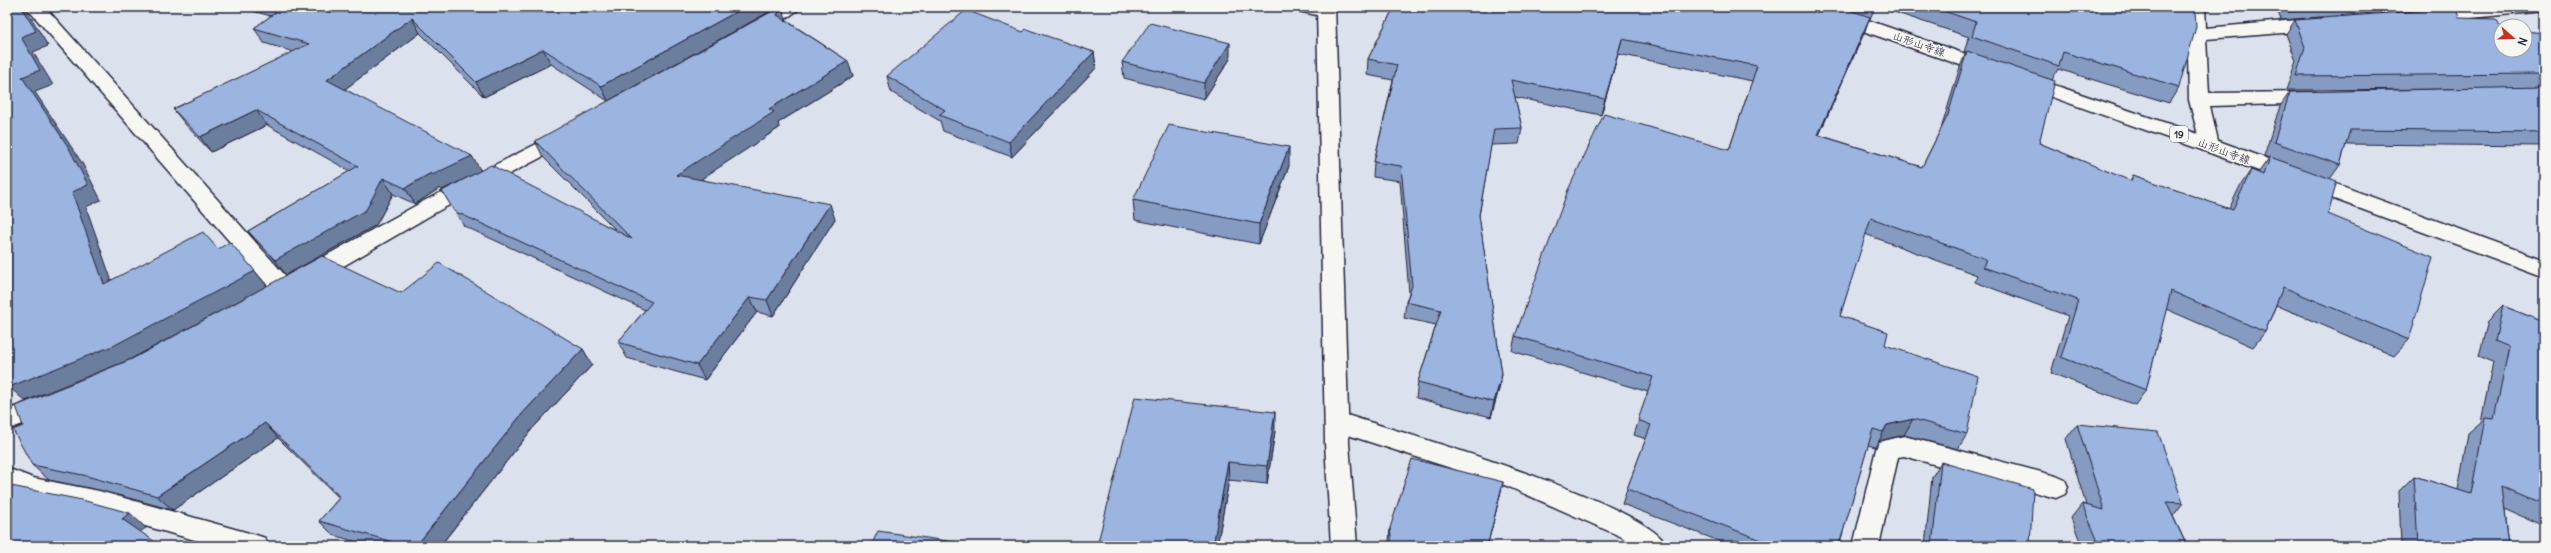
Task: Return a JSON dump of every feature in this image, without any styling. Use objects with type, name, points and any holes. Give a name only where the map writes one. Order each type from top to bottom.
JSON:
[{"type":"main road","points":[[35,7],[284,289]]},
{"type":"main road","points":[[740,40],[775,20],[793,7]]},
{"type":"main road","points":[[1304,7],[1326,9],[1337,422],[1344,546]]},
{"type":"main road","name":"山形山寺線","points":[[1812,7],[2208,145],[2544,269]]},
{"type":"main road","points":[[2196,7],[2199,100],[2208,145]]},
{"type":"main road","points":[[2412,17],[2539,7]]},
{"type":"main road","points":[[2198,34],[2341,23]]},
{"type":"main road","points":[[2199,100],[2332,98]]},
{"type":"main road","points":[[263,300],[431,206],[503,170],[586,124]]},
{"type":"main road","points":[[7,420],[66,396]]},
{"type":"main road","points":[[1337,422],[1514,478],[1632,529],[1654,546]]},
{"type":"main road","points":[[1866,546],[1888,449],[1904,446],[2056,487]]},
{"type":"main road","points":[[7,478],[29,488],[99,502],[256,546]]},
{"type":"building","points":[[7,7],[21,7],[36,31],[21,37],[40,70],[22,77],[69,148],[88,185],[72,192],[104,284],[203,232],[218,249],[230,242],[255,271],[115,345],[9,387],[7,381]]},
{"type":"building","points":[[283,7],[745,7],[601,86],[543,49],[476,82],[412,18],[327,80],[472,156],[432,175],[431,173],[405,188],[383,178],[366,210],[275,260],[248,231],[358,166],[256,110],[200,137],[173,109],[309,44],[254,28]]},
{"type":"building","points":[[782,7],[777,15],[848,61],[769,109],[774,112],[676,175],[830,204],[767,300],[750,297],[697,365],[618,342],[652,302],[454,211],[442,191],[491,165],[632,239],[535,141]]},
{"type":"building","points":[[1394,7],[1841,7],[1870,17],[1818,135],[1922,167],[1948,115],[1967,51],[2055,81],[2039,143],[2131,181],[2133,175],[2233,210],[2251,170],[2264,175],[2270,157],[2337,181],[2328,214],[2433,257],[2409,340],[2283,287],[2265,332],[2171,291],[2146,390],[2061,357],[2078,300],[1983,267],[1986,259],[1871,218],[1840,316],[1888,332],[1885,345],[1978,376],[1967,434],[1913,419],[1887,425],[1883,432],[1873,429],[1840,542],[1851,546],[1762,546],[1764,541],[1627,489],[1651,425],[1638,420],[1653,377],[1515,336],[1568,190],[1604,114],[1729,150],[1757,66],[1622,39],[1605,99],[1511,80],[1522,128],[1494,129],[1479,215],[1502,374],[1494,402],[1418,382],[1441,310],[1406,302],[1412,286],[1401,166],[1374,162],[1397,65],[1368,59]]},
{"type":"building","points":[[1932,7],[2190,7],[2190,9],[2195,10],[2196,27],[2179,87],[2063,52],[2059,66],[1972,36],[1976,22]]},
{"type":"building","points":[[2285,7],[2344,7],[2287,12]]},
{"type":"building","points":[[2456,8],[2459,18],[2493,19],[2493,58],[2533,58],[2533,32],[2544,33],[2544,74],[2296,76],[2305,47],[2295,20]]},
{"type":"building","points":[[966,10],[1023,32],[1026,29],[1094,52],[1009,142],[939,115],[945,110],[887,76]]},
{"type":"building","points":[[1150,23],[1230,43],[1204,83],[1122,62]]},
{"type":"building","points":[[2544,87],[2544,132],[2350,130],[2340,165],[2274,142],[2290,92]]},
{"type":"building","points":[[1169,125],[1289,147],[1259,224],[1133,200]]},
{"type":"building","points":[[322,256],[401,293],[439,263],[583,349],[522,414],[416,546],[407,546],[319,521],[340,497],[265,423],[157,496],[83,475],[32,465],[13,430],[23,426],[16,406],[132,359]]},
{"type":"building","points":[[2503,306],[2544,322],[2544,504],[2502,486],[2509,546],[2418,546],[2414,476],[2471,494],[2485,418],[2494,419],[2509,347],[2495,341]]},
{"type":"building","points":[[1135,397],[1275,412],[1267,466],[1228,462],[1213,546],[1097,546]]},
{"type":"building","points":[[2077,424],[2158,432],[2183,503],[2166,502],[2187,546],[2100,546],[2082,504],[2104,510]]},
{"type":"building","points":[[1412,459],[1503,482],[1488,543],[1502,546],[1392,546],[1390,528]]},
{"type":"building","points":[[1941,462],[2033,489],[2030,545],[2023,543],[2023,546],[1932,546]]},
{"type":"building","points":[[11,486],[82,500],[130,513],[122,519],[161,546],[7,546],[7,488]]},
{"type":"building","points":[[878,531],[954,542],[953,546],[871,546]]}]
